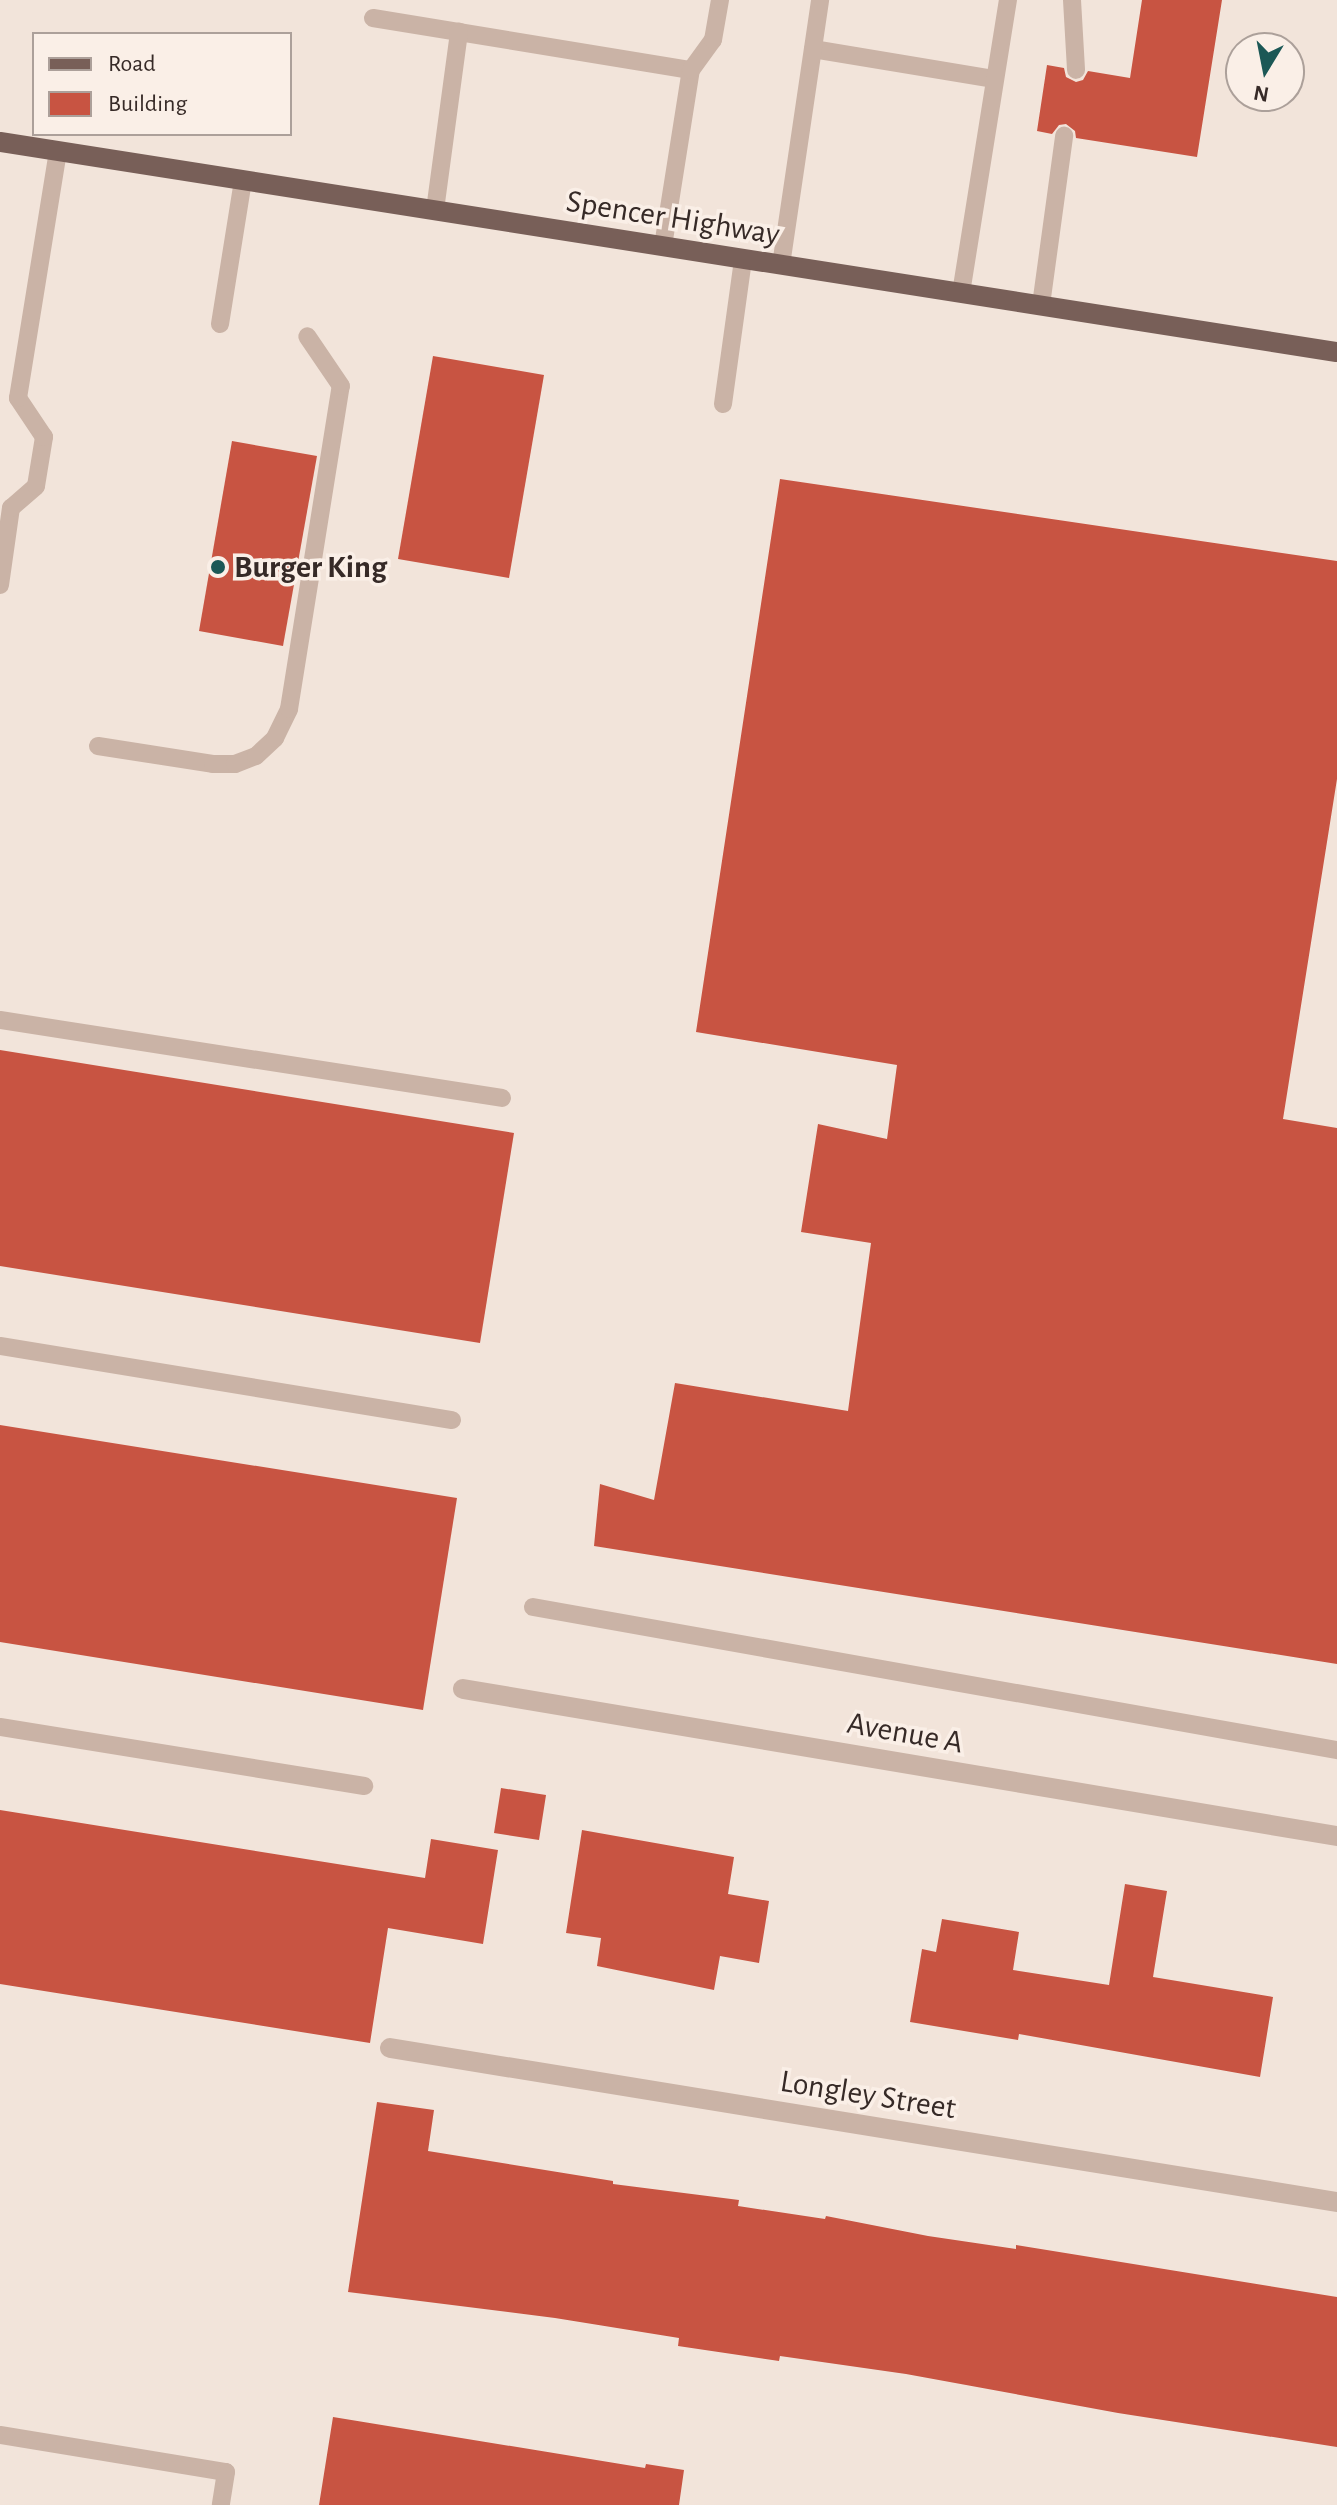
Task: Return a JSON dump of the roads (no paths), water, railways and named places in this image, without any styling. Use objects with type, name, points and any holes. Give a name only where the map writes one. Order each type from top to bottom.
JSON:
[{"type":"main road","name":"Spencer Highway","points":[[0,142],[1337,352]]},
{"type":"street","name":"Avenue A","points":[[463,1689],[1337,1836]]},
{"type":"street","name":"Longley Street","points":[[390,2048],[1337,2202]]},
{"type":"lane","points":[[663,246],[691,70],[713,40],[720,0]]},
{"type":"lane","points":[[781,265],[820,0]]},
{"type":"lane","points":[[961,293],[1008,0]]},
{"type":"lane","points":[[1072,0],[1076,70]]},
{"type":"lane","points":[[373,18],[691,70]]},
{"type":"lane","points":[[435,210],[459,32]]},
{"type":"lane","points":[[813,49],[995,79]]},
{"type":"lane","points":[[1041,305],[1064,136]]},
{"type":"lane","points":[[0,585],[11,508],[36,486],[44,437],[18,398],[58,151]]},
{"type":"lane","points":[[220,324],[243,180]]},
{"type":"lane","points":[[723,404],[743,259]]},
{"type":"lane","points":[[98,746],[213,764],[235,764],[256,756],[275,738],[289,709],[341,386],[307,336]]},
{"type":"lane","points":[[0,1020],[502,1098]]},
{"type":"lane","points":[[0,1346],[452,1420]]},
{"type":"lane","points":[[533,1607],[1337,1750]]},
{"type":"lane","points":[[0,1727],[364,1786]]},
{"type":"lane","points":[[0,2435],[226,2472],[221,2505]]},
{"type":"place","name":"Burger King","points":[[218,567]]}]
